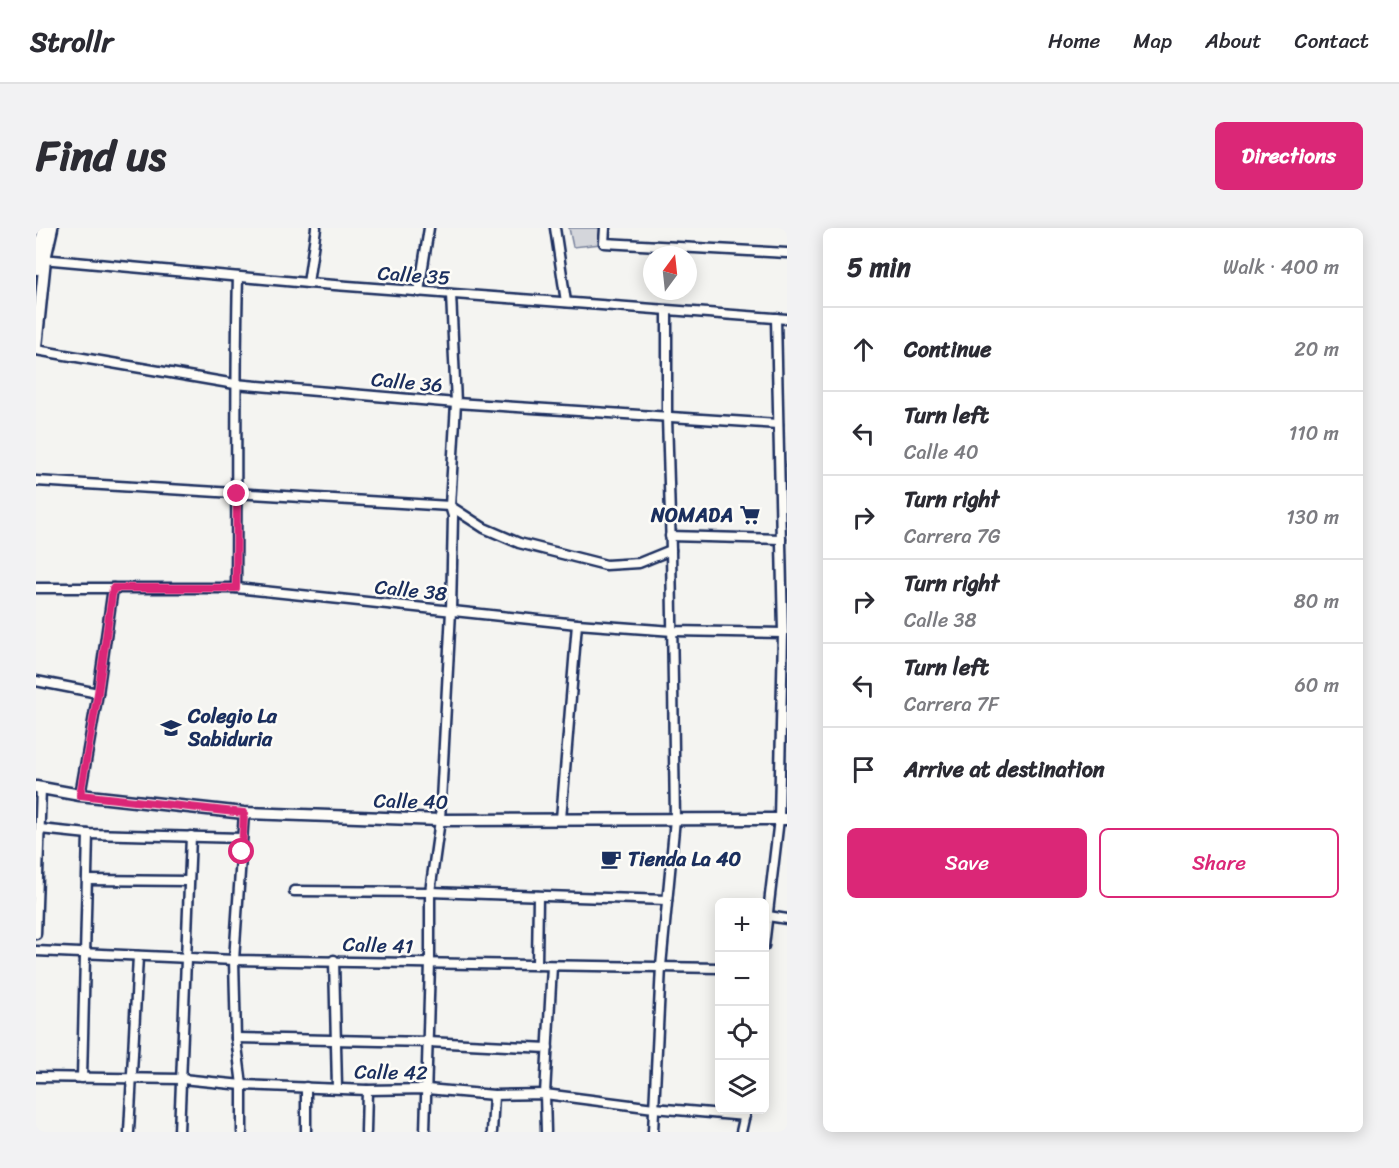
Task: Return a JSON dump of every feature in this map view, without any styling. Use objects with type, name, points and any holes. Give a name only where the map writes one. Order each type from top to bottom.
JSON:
[{"type":"street","points":[[36,349],[44,228]]},
{"type":"street","points":[[36,282],[41,256],[52,228]]},
{"type":"street","points":[[308,283],[316,228]]},
{"type":"street","points":[[419,292],[429,228]]},
{"type":"street","points":[[555,228],[566,302]]},
{"type":"street","points":[[605,228],[604,243],[787,253]]},
{"type":"street","name":"Calle 35","points":[[41,256],[308,283],[787,319]]},
{"type":"street","points":[[236,588],[235,384],[238,277]]},
{"type":"street","points":[[425,1132],[430,892],[440,820],[451,611],[453,516],[450,506],[456,403],[451,294]]},
{"type":"street","points":[[653,1132],[661,966],[675,819],[667,417],[668,311]]},
{"type":"street","points":[[769,910],[783,819],[784,741],[776,318]]},
{"type":"street","name":"Calle 36","points":[[36,349],[235,384],[456,403],[778,424]]},
{"type":"street","points":[[36,481],[450,506],[484,528],[519,543],[606,565],[639,563],[671,550]]},
{"type":"street","points":[[670,536],[781,539]]},
{"type":"street","name":"Calle 38","points":[[36,588],[236,588],[577,624],[673,631],[783,633]]},
{"type":"street","points":[[80,795],[113,588]]},
{"type":"street","points":[[561,819],[577,624]]},
{"type":"street","points":[[36,681],[98,693]]},
{"type":"street","points":[[36,934],[40,829],[39,788]]},
{"type":"street","name":"Calle 40","points":[[39,788],[80,795],[244,813],[440,820],[783,819]]},
{"type":"street","points":[[242,1132],[242,1085],[236,1038],[234,960],[244,813]]},
{"type":"street","points":[[40,829],[88,834],[242,838]]},
{"type":"street","points":[[82,1078],[88,834]]},
{"type":"street","points":[[179,1132],[190,836]]},
{"type":"street","points":[[87,880],[188,881]]},
{"type":"street","points":[[294,891],[430,892],[667,900]]},
{"type":"street","points":[[537,965],[538,896]]},
{"type":"street","points":[[769,916],[787,919]]},
{"type":"street","name":"Calle 41","points":[[36,951],[234,960],[715,968]]},
{"type":"street","points":[[129,1132],[138,956]]},
{"type":"street","points":[[334,960],[337,1087]]},
{"type":"street","points":[[546,1132],[544,1094],[552,966]]},
{"type":"street","points":[[236,1038],[428,1042],[548,1048]]},
{"type":"street","name":"Calle 42","points":[[36,1077],[182,1079],[242,1085],[427,1089],[494,1095],[544,1094],[654,1108],[715,1111]]},
{"type":"street","points":[[306,1087],[306,1132]]},
{"type":"street","points":[[366,1132],[367,1089]]},
{"type":"street","points":[[492,1132],[494,1095]]},
{"type":"street","points":[[741,1132],[745,1114]]},
{"type":"shaded area","points":[[569,228],[601,228],[601,244],[573,247]]},
{"type":"place","name":"NOMADA","points":[[750,515]]},
{"type":"place","name":"Colegio La Sabiduria","points":[[171,728]]},
{"type":"place","name":"Tienda La 40","points":[[611,859]]},
{"type":"route","points":[[237,494],[236,588],[113,588],[80,795],[244,813],[242,852]]}]
